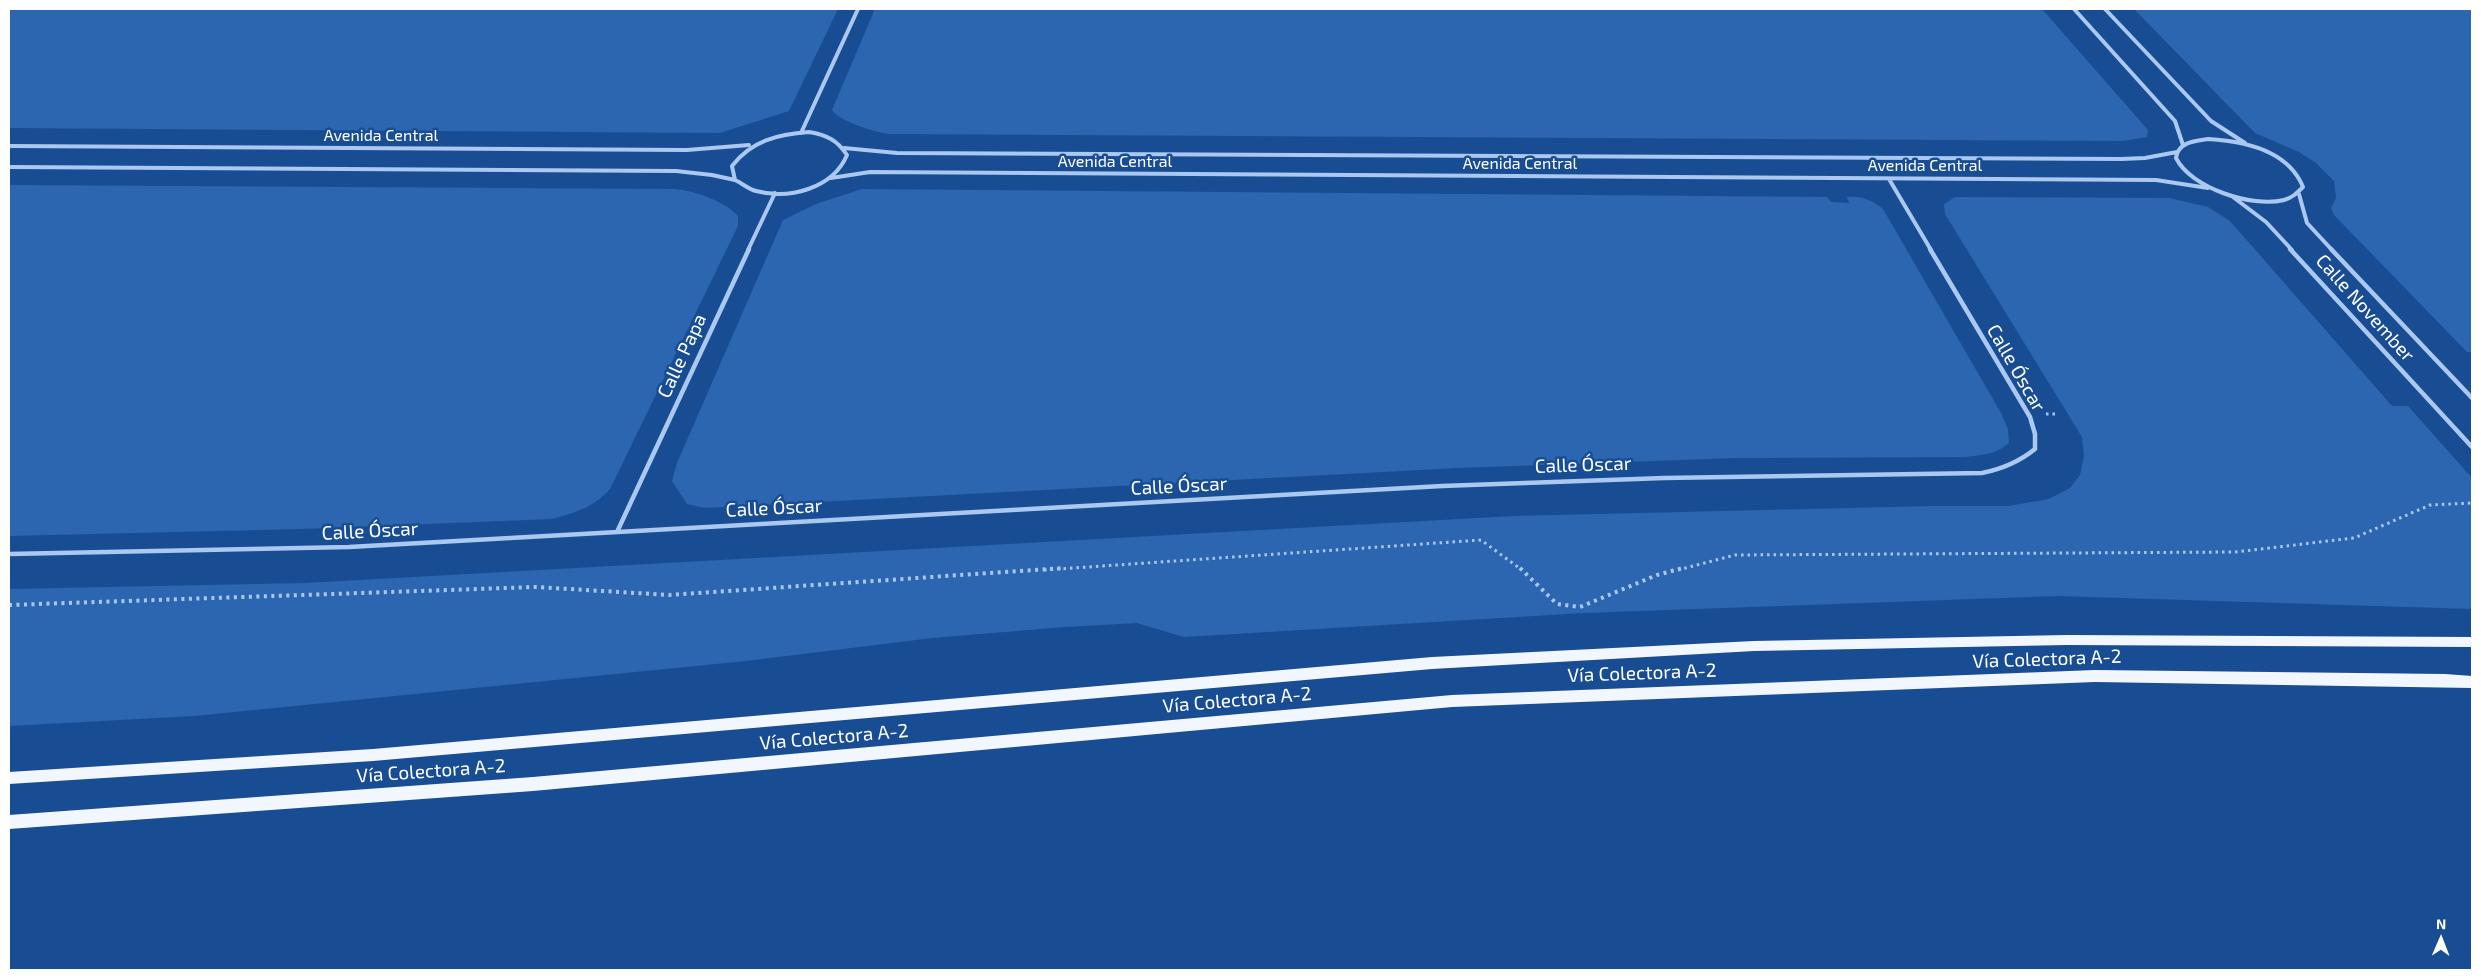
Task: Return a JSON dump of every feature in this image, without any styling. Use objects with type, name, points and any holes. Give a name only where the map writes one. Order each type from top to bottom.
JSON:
[{"type":"main road","name":"Vía Colectora A-2","points":[[9,778],[373,755],[1432,663],[1803,645],[2067,640],[2472,642]]},
{"type":"main road","name":"Vía Colectora A-2","points":[[9,822],[533,784],[1452,701],[2095,676],[2445,680],[2472,682]]},
{"type":"street","points":[[801,133],[858,9]]},
{"type":"street","points":[[2074,9],[2176,120],[2184,145]]},
{"type":"street","points":[[2106,9],[2211,121],[2250,146]]},
{"type":"street","points":[[735,180],[732,166],[742,151],[767,138],[801,133],[828,136],[844,148],[847,155],[845,163],[831,178]]},
{"type":"street","points":[[2250,146],[2211,140],[2195,141],[2184,145],[2177,152],[2176,159],[2186,173],[2209,188],[2230,195],[2271,201],[2287,199],[2298,194]]},
{"type":"street","name":"Avenida Central","points":[[9,146],[687,150],[752,145]]},
{"type":"street","name":"Calle November","points":[[2250,146],[2283,160],[2295,169],[2302,178],[2303,187],[2298,194],[2307,223],[2472,398]]},
{"type":"street","name":"Avenida Central","points":[[844,148],[892,153],[2121,159],[2145,158],[2177,152]]},
{"type":"street","name":"Avenida Central","points":[[9,167],[676,171],[735,180],[744,187],[775,193],[795,191],[814,186],[831,178],[870,172],[2156,180],[2209,188]]},
{"type":"street","name":"Calle Óscar","points":[[9,554],[349,548],[1442,486],[1664,478],[1982,472],[2006,468],[2022,461],[2035,449],[2035,434],[2030,417],[1889,179]]},
{"type":"street","name":"Calle Papa","points":[[617,532],[775,193]]},
{"type":"street","name":"Calle November","points":[[2230,195],[2266,222],[2472,447]]},
{"type":"path","points":[[9,605],[536,587],[668,595],[1481,540],[1521,569],[1557,604],[1580,606],[1657,575],[1735,555],[2235,552],[2354,538],[2430,505],[2472,504]]},
{"type":"shaded area","points":[[9,9],[838,9],[789,111],[720,133],[9,128]]},
{"type":"shaded area","points":[[875,9],[2042,9],[2148,130],[2147,137],[2123,141],[889,134],[867,129],[842,119],[832,110]]},
{"type":"shaded area","points":[[2134,9],[2472,9],[2472,352],[2467,352],[2334,215],[2331,208],[2336,198],[2334,181],[2316,163],[2299,152],[2255,133]]},
{"type":"shaded area","points":[[9,185],[675,189],[700,194],[717,201],[738,216],[738,226],[610,489],[591,505],[584,508],[552,519],[301,529],[9,536]]},
{"type":"shaded area","points":[[862,189],[1827,197],[1831,202],[1849,203],[1847,197],[1862,198],[1875,203],[1883,209],[2001,413],[2008,429],[2009,443],[1993,452],[1964,457],[1736,458],[1458,468],[705,508],[687,504],[672,481],[677,463],[783,220],[816,204]]},
{"type":"shaded area","points":[[1955,197],[2169,198],[2208,207],[2230,221],[2392,406],[2408,406],[2472,478],[2472,609],[2058,596],[1584,613],[1184,637],[1137,623],[932,638],[746,661],[194,716],[9,726],[9,589],[306,583],[1514,516],[1933,506],[2008,506],[2049,499],[2070,488],[2080,475],[2084,456],[2082,437],[1945,214],[1944,204]]}]
